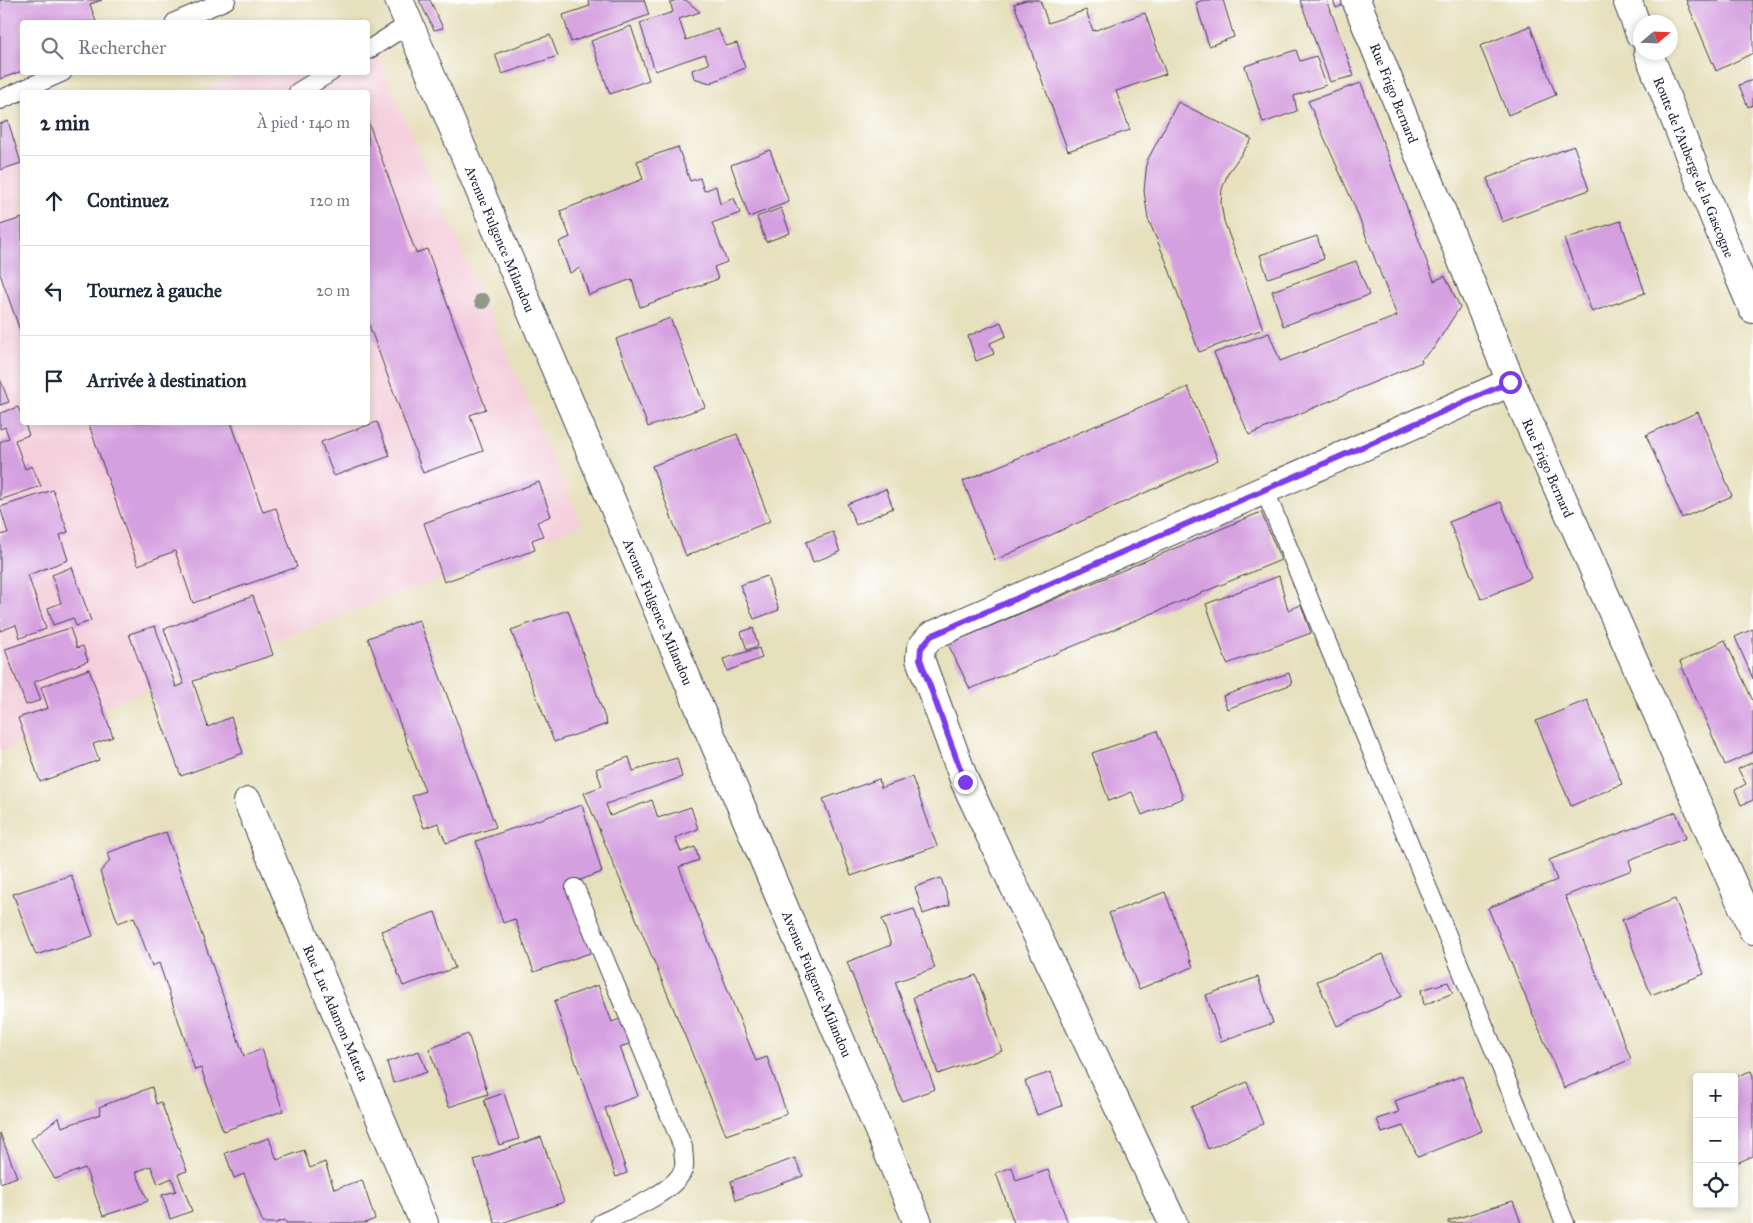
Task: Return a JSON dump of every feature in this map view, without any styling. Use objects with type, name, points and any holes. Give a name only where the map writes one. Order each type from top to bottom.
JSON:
[{"type":"street","name":"Rue Frigo Bernard","points":[[1356,0],[1510,382],[1753,930]]},
{"type":"street","points":[[1628,0],[1633,15]]},
{"type":"street","name":"Avenue Fulgence Milandou","points":[[404,12],[918,1223]]},
{"type":"street","name":"Route de l'Auberge de la Gascogne","points":[[1651,60],[1717,225],[1753,309]]},
{"type":"street","points":[[1173,1223],[965,782],[920,659],[921,648],[931,636],[1510,382]]},
{"type":"street","name":"Rue Luc Adamon Mateta","points":[[248,802],[424,1223]]},
{"type":"lane","points":[[180,20],[226,0]]},
{"type":"lane","points":[[370,48],[404,12]]},
{"type":"lane","points":[[22,90],[56,75]]},
{"type":"lane","points":[[301,90],[326,75]]},
{"type":"lane","points":[[0,100],[20,91]]},
{"type":"lane","points":[[1265,491],[1564,1223]]},
{"type":"lane","points":[[575,888],[682,1148],[684,1167],[674,1183],[660,1194],[601,1223]]},
{"type":"shaded area","points":[[370,39],[582,525],[147,690],[0,751],[0,170],[20,162],[20,425],[370,425],[370,90],[201,90],[241,75],[370,75]]},
{"type":"building","points":[[0,0],[102,0],[90,4],[95,20],[20,20],[20,72],[0,79]]},
{"type":"building","points":[[419,0],[430,0],[443,28],[434,30]]},
{"type":"building","points":[[588,0],[644,0],[649,15],[571,42],[563,15],[590,6]]},
{"type":"building","points":[[686,0],[700,12],[679,19],[686,40],[718,29],[726,46],[737,43],[745,68],[710,83],[694,78],[692,70],[709,64],[705,54],[655,71],[640,23],[673,12],[670,2]]},
{"type":"building","points":[[1026,0],[1040,0],[1048,23],[1086,10],[1093,31],[1145,13],[1166,74],[1116,91],[1130,130],[1068,151],[1014,4]]},
{"type":"building","points":[[1203,0],[1223,0],[1234,37],[1209,46],[1196,3]]},
{"type":"building","points":[[1300,0],[1327,0],[1354,76],[1330,82]]},
{"type":"building","points":[[1333,0],[1347,0],[1348,3],[1336,8]]},
{"type":"building","points":[[1686,0],[1753,0],[1753,53],[1716,71]]},
{"type":"building","points":[[631,26],[649,80],[610,94],[591,41]]},
{"type":"building","points":[[1530,26],[1556,95],[1508,115],[1480,46]]},
{"type":"building","points":[[550,35],[558,56],[502,74],[495,54]]},
{"type":"building","points":[[1296,50],[1300,61],[1316,56],[1326,85],[1294,96],[1297,111],[1263,123],[1245,66]]},
{"type":"building","points":[[1753,80],[1753,105],[1748,107],[1739,85]]},
{"type":"building","points":[[1361,83],[1434,281],[1445,276],[1460,307],[1433,349],[1421,359],[1422,362],[1249,435],[1214,353],[1269,333],[1280,361],[1397,316],[1354,205],[1308,101]]},
{"type":"building","points":[[1178,102],[1252,139],[1228,173],[1222,189],[1221,204],[1224,221],[1263,329],[1199,352],[1166,261],[1148,219],[1144,191],[1147,161]]},
{"type":"building","points":[[8,121],[20,163],[0,170],[0,124]]},
{"type":"building","points":[[370,126],[416,253],[427,249],[486,409],[470,415],[483,451],[423,473],[370,327]]},
{"type":"building","points":[[1574,146],[1589,190],[1502,222],[1487,178]]},
{"type":"building","points":[[678,147],[690,181],[700,178],[704,191],[716,186],[720,204],[734,198],[740,213],[712,223],[727,262],[714,267],[718,279],[640,307],[632,279],[589,295],[580,268],[570,273],[559,242],[570,237],[560,211],[643,179],[637,161]]},
{"type":"building","points":[[770,150],[789,202],[749,217],[731,165]]},
{"type":"building","points":[[781,208],[790,233],[766,242],[757,217]]},
{"type":"building","points":[[20,219],[20,330],[0,274],[0,225]]},
{"type":"building","points":[[1621,221],[1645,293],[1592,312],[1564,239]]},
{"type":"building","points":[[1317,236],[1324,259],[1268,278],[1260,255]]},
{"type":"building","points":[[1356,261],[1369,295],[1283,326],[1272,291]]},
{"type":"building","points":[[670,318],[705,407],[648,427],[616,339]]},
{"type":"building","points":[[1001,322],[1006,336],[990,343],[994,354],[976,361],[968,336]]},
{"type":"building","points":[[0,379],[9,402],[0,405]]},
{"type":"building","points":[[1188,387],[1218,460],[995,560],[963,481]]},
{"type":"building","points":[[18,407],[20,425],[25,425],[29,435],[15,440],[25,469],[32,466],[41,486],[0,500],[0,442],[9,438],[5,427],[0,429],[0,413]]},
{"type":"building","points":[[1698,412],[1732,496],[1682,518],[1646,435]]},
{"type":"building","points":[[377,422],[390,456],[334,476],[321,442]]},
{"type":"building","points":[[89,425],[232,425],[263,512],[276,508],[297,567],[193,603],[175,551],[138,565]]},
{"type":"building","points":[[737,434],[770,521],[686,556],[652,466]]},
{"type":"building","points":[[539,482],[551,516],[537,522],[543,536],[532,540],[535,550],[444,582],[424,523]]},
{"type":"building","points":[[886,489],[893,508],[856,525],[847,504]]},
{"type":"building","points":[[53,490],[68,532],[60,535],[68,560],[28,575],[46,629],[20,638],[16,625],[0,631],[0,535],[8,533],[0,507]]},
{"type":"building","points":[[1501,502],[1531,578],[1481,599],[1449,522]]},
{"type":"building","points":[[1261,512],[1281,560],[970,689],[948,644]]},
{"type":"building","points":[[833,532],[840,552],[813,562],[806,542]]},
{"type":"building","points":[[72,567],[91,621],[76,626],[73,618],[53,625],[48,608],[61,603],[52,575]]},
{"type":"building","points":[[767,576],[779,610],[754,619],[740,585]]},
{"type":"building","points":[[1279,576],[1288,610],[1301,605],[1311,633],[1227,664],[1206,604]]},
{"type":"building","points":[[253,596],[273,655],[193,681],[208,727],[231,717],[243,753],[181,776],[129,634],[155,626],[176,687],[184,684],[164,629]]},
{"type":"building","points":[[568,610],[607,724],[554,742],[511,630]]},
{"type":"building","points":[[419,620],[496,827],[446,843],[438,823],[424,828],[412,796],[425,791],[368,638]]},
{"type":"building","points":[[70,628],[77,648],[83,646],[88,661],[34,682],[41,700],[26,705],[5,649]]},
{"type":"building","points":[[753,628],[758,646],[747,650],[741,632]]},
{"type":"building","points":[[1753,629],[1753,679],[1735,637]]},
{"type":"building","points":[[1725,640],[1753,701],[1753,752],[1725,765],[1680,662]]},
{"type":"building","points":[[759,648],[762,658],[727,671],[723,659]]},
{"type":"building","points":[[89,669],[113,737],[93,744],[99,760],[40,782],[18,718],[48,708],[41,687]]},
{"type":"building","points":[[1289,673],[1292,684],[1227,709],[1223,696]]},
{"type":"building","points":[[1587,700],[1622,784],[1571,806],[1536,721]]},
{"type":"building","points":[[1157,731],[1183,798],[1142,815],[1132,792],[1109,801],[1092,753]]},
{"type":"building","points":[[629,757],[633,771],[677,758],[682,777],[606,804],[610,816],[652,800],[658,818],[691,807],[698,829],[675,838],[681,852],[695,847],[699,860],[679,867],[756,1061],[767,1057],[787,1114],[726,1135],[584,793],[602,786],[596,769]]},
{"type":"building","points":[[1753,762],[1753,800],[1741,805],[1735,790],[1746,784],[1738,769]]},
{"type":"building","points":[[912,777],[937,846],[851,876],[823,799],[879,779],[881,788]]},
{"type":"building","points":[[582,805],[602,872],[567,885],[593,952],[534,972],[515,919],[503,923],[476,841]]},
{"type":"building","points":[[1676,812],[1686,838],[1629,860],[1632,870],[1565,896],[1631,1059],[1564,1088],[1488,908],[1557,880],[1549,860]]},
{"type":"building","points":[[166,832],[244,1056],[262,1049],[283,1111],[223,1131],[201,1068],[195,1070],[159,963],[152,966],[134,917],[118,923],[100,872],[110,861],[107,853]]},
{"type":"building","points":[[71,875],[93,936],[36,955],[13,894]]},
{"type":"building","points":[[941,878],[950,905],[923,914],[915,887]]},
{"type":"building","points":[[1165,892],[1193,967],[1139,989],[1109,913]]},
{"type":"building","points":[[1675,899],[1704,974],[1651,995],[1622,920]]},
{"type":"building","points":[[914,909],[935,968],[895,982],[935,1089],[902,1101],[847,962],[891,945],[882,919]]},
{"type":"building","points":[[435,912],[455,968],[403,986],[381,931]]},
{"type":"building","points":[[1383,954],[1402,996],[1337,1026],[1317,981]]},
{"type":"building","points":[[976,975],[1002,1051],[938,1074],[913,997]]},
{"type":"building","points":[[1258,977],[1273,1023],[1221,1041],[1206,995]]},
{"type":"building","points":[[1448,982],[1453,993],[1424,1005],[1421,990]]},
{"type":"building","points":[[598,985],[612,1022],[623,1018],[632,1043],[620,1047],[638,1096],[605,1108],[627,1173],[616,1177],[554,1001]]},
{"type":"building","points":[[468,1034],[488,1094],[449,1107],[429,1049]]},
{"type":"building","points":[[419,1051],[427,1072],[393,1083],[387,1062]]},
{"type":"building","points":[[1751,1071],[1753,1076],[1753,1156],[1738,1162],[1738,1118],[1738,1076]]},
{"type":"building","points":[[1051,1072],[1062,1106],[1037,1115],[1025,1081]]},
{"type":"building","points":[[1462,1076],[1482,1131],[1418,1157],[1403,1126],[1382,1133],[1377,1119],[1399,1112],[1395,1101]]},
{"type":"building","points":[[1247,1082],[1263,1124],[1208,1149],[1191,1107]]},
{"type":"building","points":[[152,1087],[156,1104],[161,1102],[187,1171],[178,1174],[192,1211],[170,1219],[162,1195],[176,1191],[172,1178],[158,1184],[151,1166],[136,1172],[148,1201],[103,1216],[85,1168],[55,1179],[31,1139],[59,1117],[62,1127],[101,1114],[99,1107]]},
{"type":"building","points":[[504,1093],[519,1139],[499,1145],[484,1100]]},
{"type":"building","points":[[0,1133],[17,1177],[0,1183]]},
{"type":"building","points":[[541,1137],[564,1202],[502,1223],[495,1223],[474,1160]]},
{"type":"building","points":[[269,1138],[277,1160],[304,1150],[310,1168],[325,1162],[334,1189],[362,1180],[375,1219],[365,1223],[286,1223],[285,1220],[276,1223],[263,1223],[244,1174],[234,1178],[225,1153]]},
{"type":"building","points":[[795,1158],[803,1176],[736,1200],[731,1181]]},
{"type":"building","points":[[1012,1167],[1016,1181],[1048,1170],[1068,1223],[1014,1223],[996,1173]]},
{"type":"building","points":[[1513,1201],[1521,1223],[1448,1223],[1448,1221]]},
{"type":"route","points":[[965,782],[920,659],[921,648],[931,636],[1510,382]]}]
